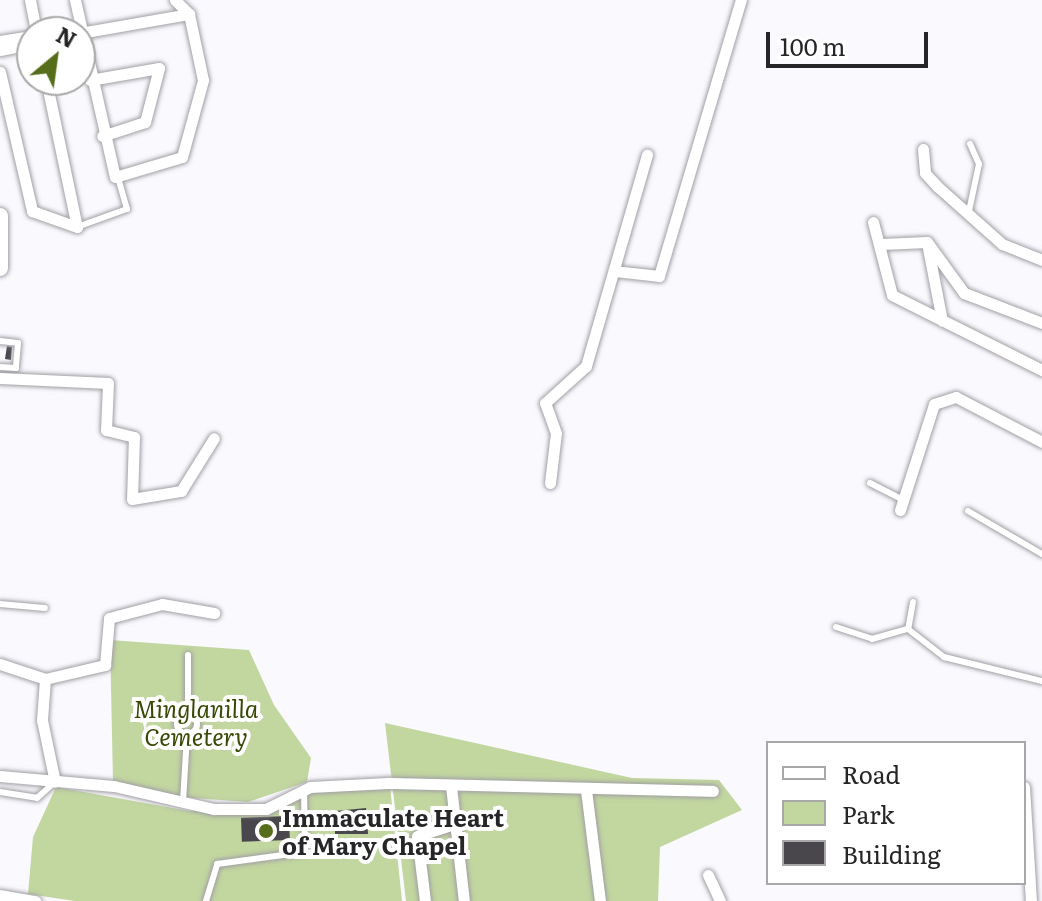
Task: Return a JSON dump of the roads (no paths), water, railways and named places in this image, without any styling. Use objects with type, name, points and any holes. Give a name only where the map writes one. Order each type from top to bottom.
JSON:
[{"type":"street","points":[[93,96],[110,174],[118,177],[182,157],[203,80],[189,14],[175,0]]},
{"type":"street","points":[[614,271],[659,276],[741,0]]},
{"type":"street","points":[[96,29],[189,14]]},
{"type":"street","points":[[96,79],[159,68],[145,122],[102,136]]},
{"type":"street","points":[[0,72],[32,211],[77,227]]},
{"type":"street","points":[[49,96],[77,227]]},
{"type":"street","points":[[923,149],[925,173],[1002,244],[1042,260]]},
{"type":"street","points":[[550,483],[556,433],[545,403],[586,366],[647,155]]},
{"type":"street","points":[[0,216],[0,268]]},
{"type":"street","points":[[873,222],[881,244],[889,291],[1042,370]]},
{"type":"street","points":[[881,244],[927,242]]},
{"type":"street","points":[[927,242],[942,321]]},
{"type":"street","points":[[927,242],[964,293],[1042,323]]},
{"type":"street","points":[[0,378],[108,383],[106,430],[134,437],[132,499],[181,491],[214,438]]},
{"type":"street","points":[[902,505],[930,414],[945,399],[956,397],[1042,442]]},
{"type":"street","points":[[0,664],[45,679],[107,664],[109,618],[162,604],[214,613]]},
{"type":"street","points":[[45,679],[42,720],[55,782]]},
{"type":"street","points":[[0,776],[183,803],[266,809],[304,790],[451,786],[713,791]]},
{"type":"street","points":[[451,786],[464,901]]},
{"type":"street","points":[[586,790],[600,901]]},
{"type":"street","points":[[1026,820],[1031,901]]},
{"type":"street","points":[[425,901],[417,836],[454,824]]},
{"type":"street","points":[[708,875],[720,901]]},
{"type":"street","points":[[0,895],[35,901]]},
{"type":"lane","points":[[969,211],[979,164],[970,144]]},
{"type":"lane","points":[[77,227],[127,209],[118,177]]},
{"type":"lane","points":[[0,341],[18,343],[16,368],[0,367]]},
{"type":"lane","points":[[870,483],[902,505]]},
{"type":"lane","points":[[968,511],[1042,554]]},
{"type":"lane","points":[[908,629],[913,602]]},
{"type":"lane","points":[[0,604],[45,608]]},
{"type":"lane","points":[[836,627],[872,639],[908,629]]},
{"type":"lane","points":[[908,629],[944,657],[1042,681]]},
{"type":"lane","points":[[183,803],[187,734],[197,724],[188,714],[188,655]]},
{"type":"lane","points":[[187,734],[177,724],[188,714]]},
{"type":"lane","points":[[20,796],[22,778]]},
{"type":"lane","points":[[0,792],[41,797],[55,782]]},
{"type":"lane","points":[[206,901],[217,864],[305,852],[304,790]]},
{"type":"place","name":"Immaculate Heart of Mary Chapel","points":[[266,831]]},
{"type":"park label","name":"Minglanilla Cemetery","points":[[196,722]]}]
